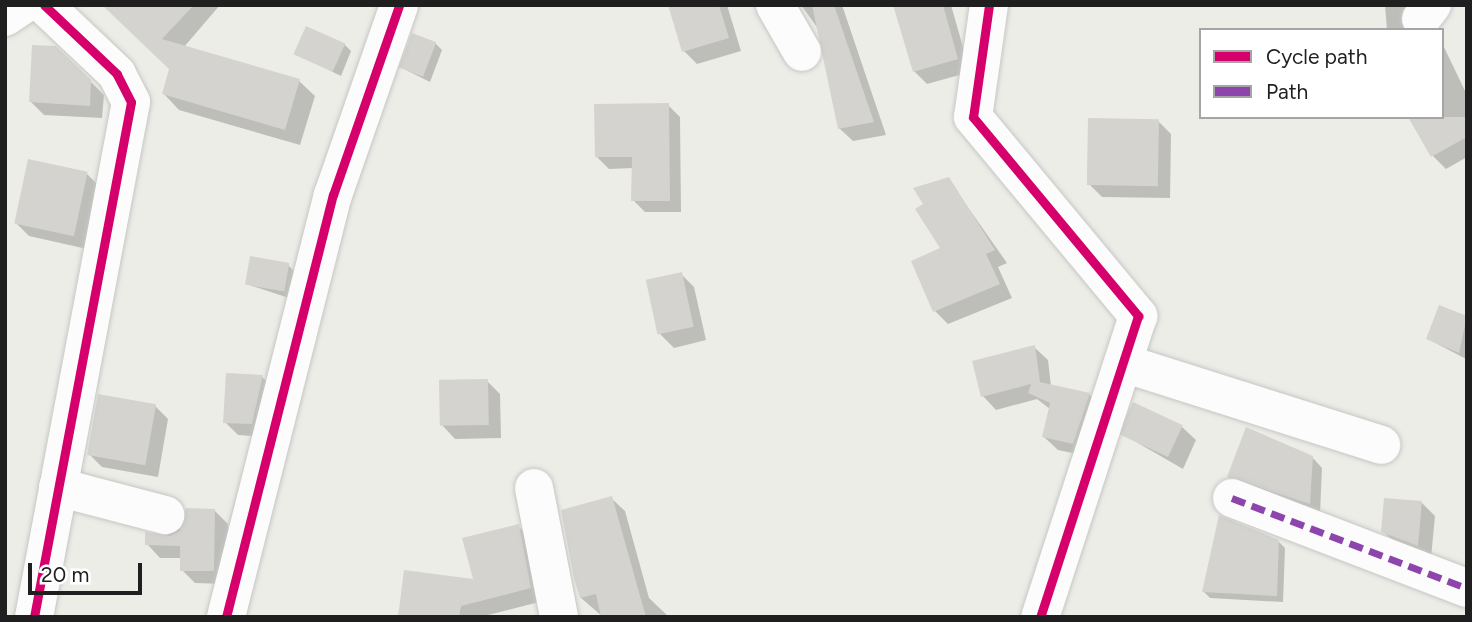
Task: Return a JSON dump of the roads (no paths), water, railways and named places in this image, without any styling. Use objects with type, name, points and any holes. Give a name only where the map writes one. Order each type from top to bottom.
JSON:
[{"type":"street","points":[[5,17],[23,5]]},
{"type":"street","points":[[34,617],[131,102],[117,74],[44,5]]},
{"type":"street","points":[[226,617],[332,195],[399,5]]},
{"type":"street","points":[[775,5],[802,52]]},
{"type":"street","points":[[989,5],[973,117],[1138,316],[1040,617]]},
{"type":"street","points":[[1123,363],[1381,445]]},
{"type":"street","points":[[58,487],[164,515]]},
{"type":"street","points":[[534,488],[559,617]]},
{"type":"street","points":[[1232,498],[1467,588]]}]
